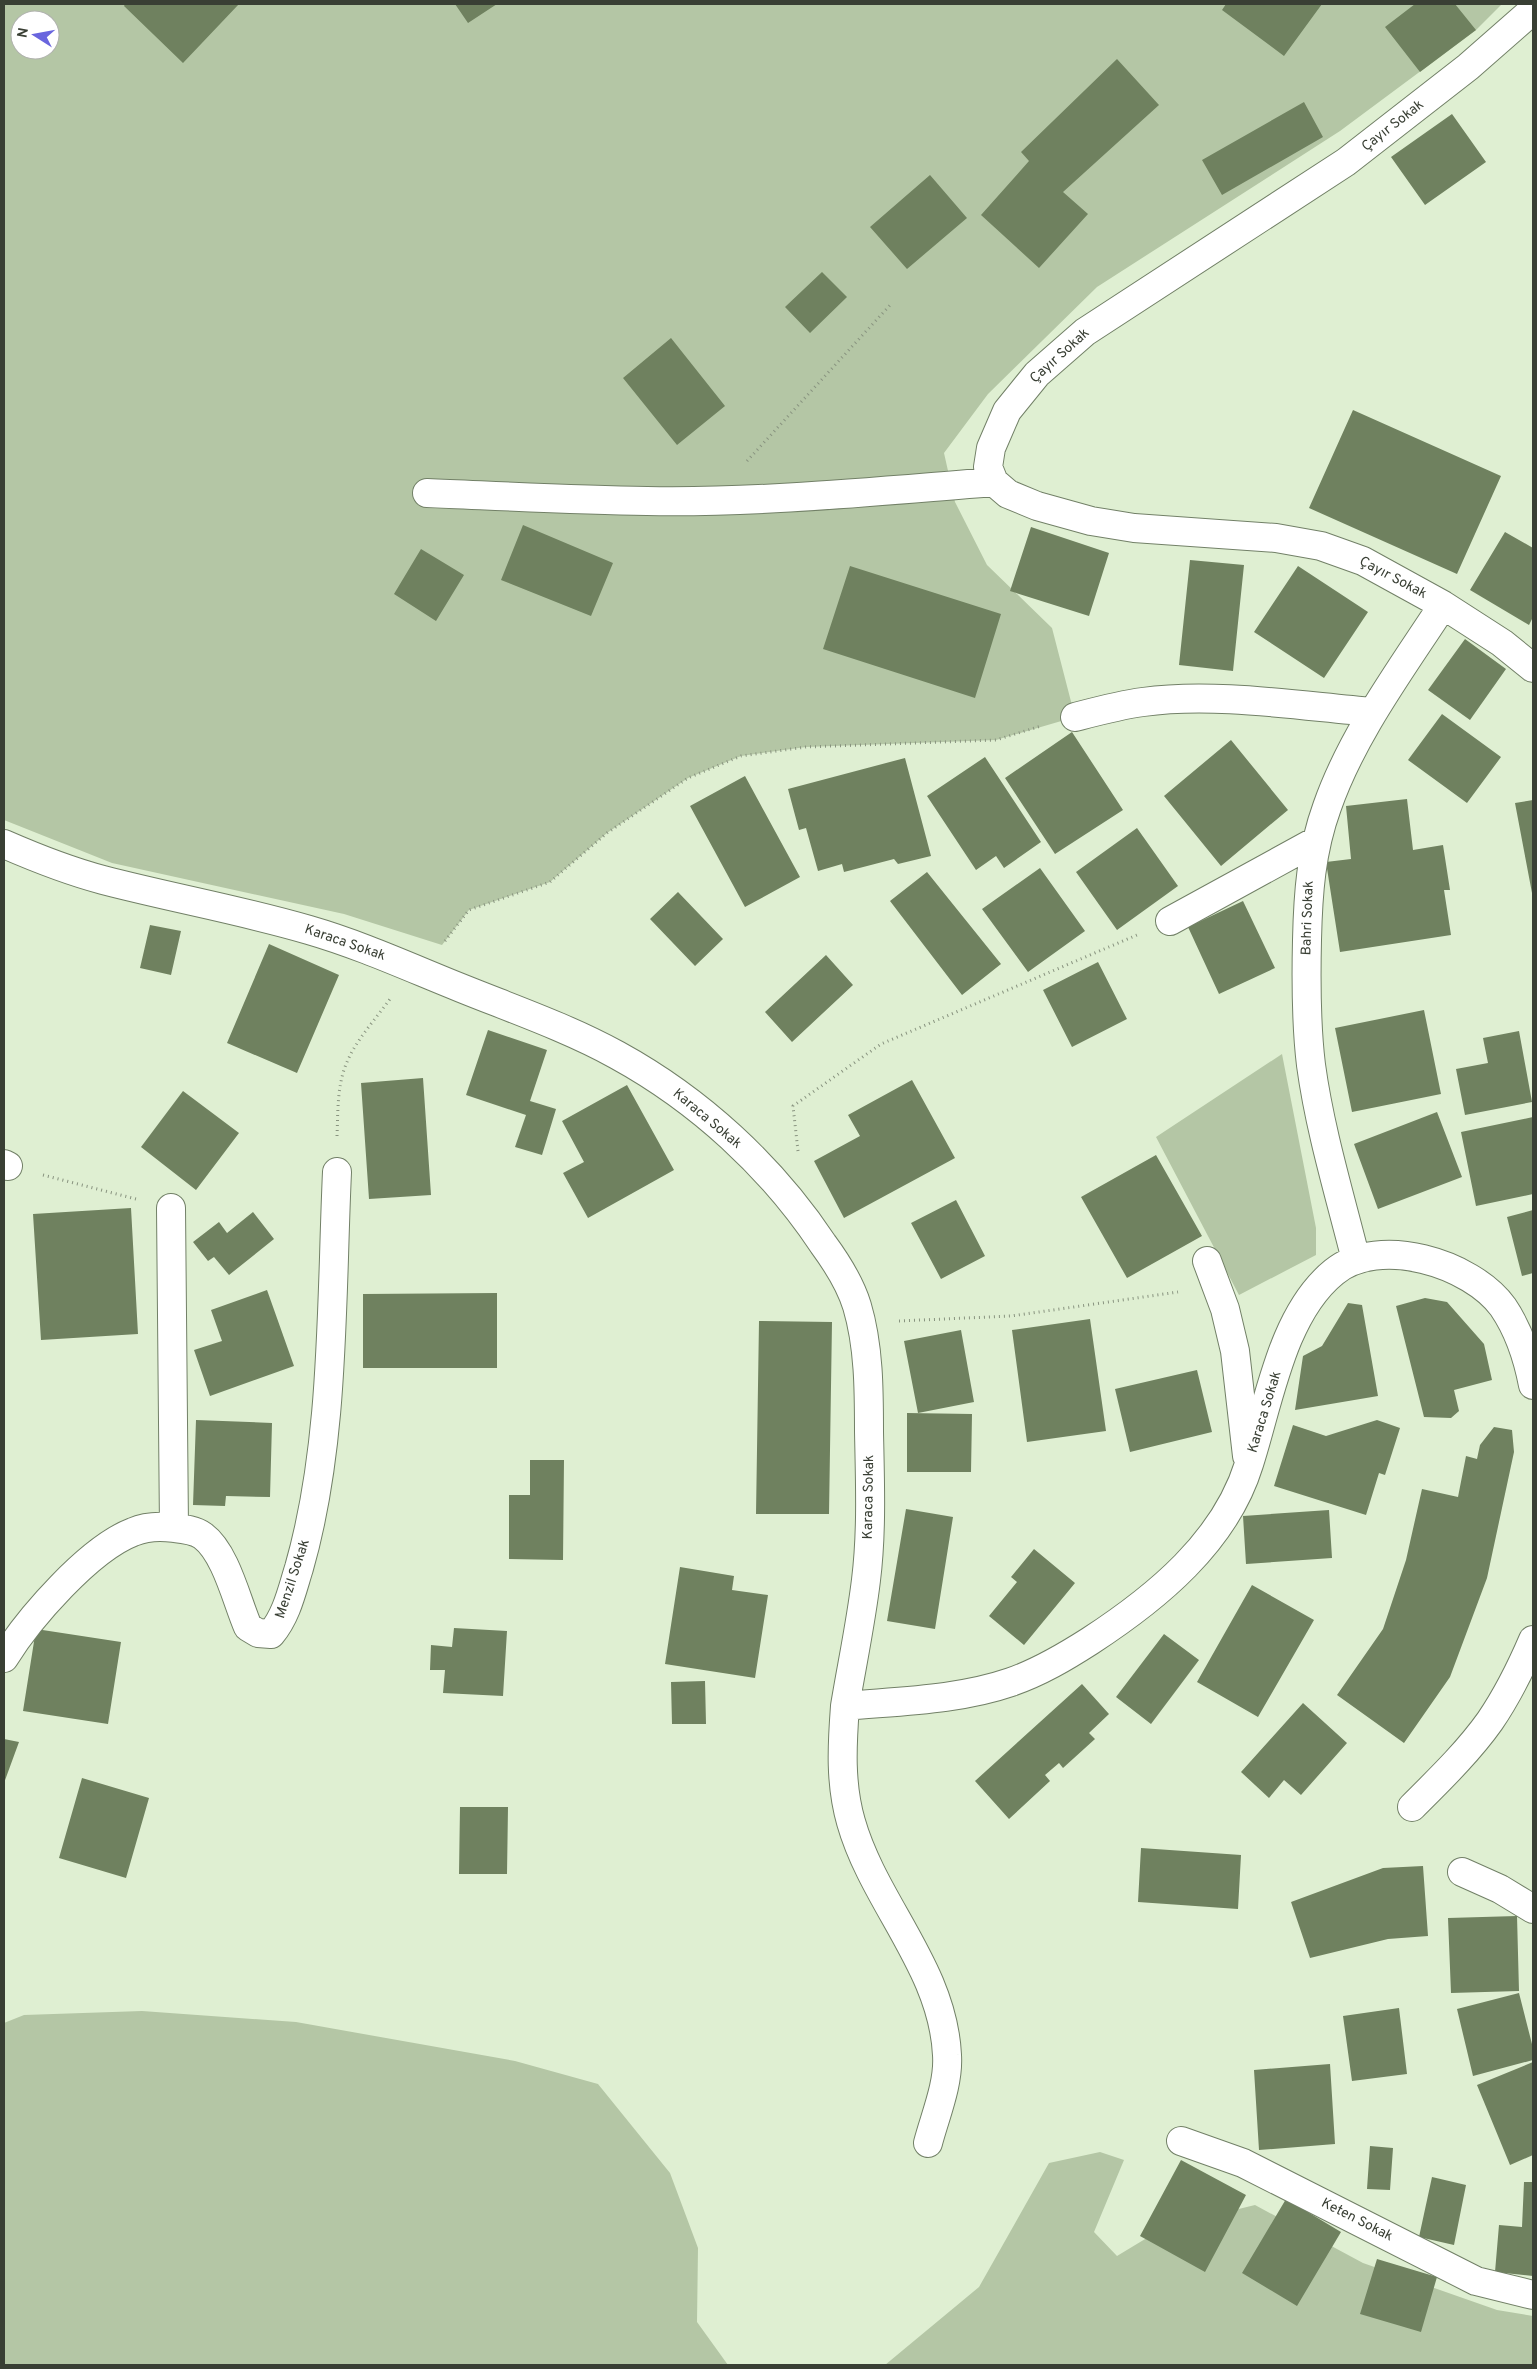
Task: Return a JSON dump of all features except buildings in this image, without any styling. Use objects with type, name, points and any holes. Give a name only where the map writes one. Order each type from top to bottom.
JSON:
[{"type":"street","name":"Çayır Sokak","points":[[1533,10],[1468,67],[1346,162],[1117,309],[1085,332],[1037,374],[1007,411],[991,448],[988,467],[994,482],[1008,494],[1037,506],[1091,521],[1134,528],[1276,538],[1321,546],[1363,561],[1444,605],[1502,643],[1533,668]]},
{"type":"street","points":[[428,493],[647,502],[793,498],[994,482]]},
{"type":"street","name":"Bahri Sokak","points":[[1356,1260],[1318,1104],[1310,1054],[1306,982],[1310,871],[1327,805],[1373,712],[1444,605]]},
{"type":"street","points":[[1075,717],[1143,702],[1177,700],[1227,700],[1373,712]]},
{"type":"street","points":[[1170,921],[1316,842]]},
{"type":"street","name":"Karaca Sokak","points":[[4,844],[42,860],[101,880],[212,904],[310,930],[355,945],[615,1054],[673,1089],[729,1135],[771,1175],[806,1218],[841,1270],[856,1304],[864,1331],[869,1405],[870,1501],[866,1579],[845,1706],[910,1701],[983,1690],[1012,1682],[1054,1664],[1112,1626],[1162,1588],[1207,1541],[1230,1507],[1248,1468],[1284,1350],[1296,1318],[1313,1292],[1329,1276],[1356,1260],[1389,1255],[1416,1257],[1459,1271],[1484,1286],[1503,1307],[1524,1349],[1533,1385]]},
{"type":"street","name":"Menzil Sokak","points":[[4,1658],[54,1593],[110,1545],[133,1532],[162,1526],[187,1529],[203,1536],[216,1552],[248,1627],[258,1633],[271,1634],[279,1624],[306,1542],[320,1467],[327,1392],[336,1172]]},
{"type":"street","points":[[171,1208],[174,1528]]},
{"type":"street","points":[[1207,1260],[1225,1309],[1235,1351],[1248,1468]]},
{"type":"street","points":[[1412,1807],[1456,1761],[1489,1721],[1520,1671],[1533,1640]]},
{"type":"street","points":[[845,1706],[842,1752],[843,1791],[851,1824],[868,1865],[924,1972],[942,2017],[948,2057],[942,2094],[928,2144]]},
{"type":"street","points":[[1462,1872],[1500,1889],[1533,1909]]},
{"type":"street","name":"Keten Sokak","points":[[1181,2141],[1250,2166],[1476,2281],[1533,2295]]},
{"type":"path","points":[[711,500],[892,303]]},
{"type":"path","points":[[442,945],[469,910],[550,882],[607,833],[688,778],[741,756],[806,747],[996,740],[1075,717]]},
{"type":"path","points":[[798,1152],[793,1106],[881,1044],[1170,921]]},
{"type":"path","points":[[336,1172],[338,1097],[345,1067],[362,1038],[413,968]]},
{"type":"path","points":[[6,1165],[171,1208]]},
{"type":"path","points":[[861,1322],[1011,1316],[1216,1286]]},
{"type":"green space","points":[[4,4],[1502,4],[1476,30],[1340,131],[1097,287],[988,394],[944,453],[955,502],[987,565],[1052,628],[1075,717],[996,740],[806,747],[741,756],[688,778],[607,833],[550,882],[469,910],[442,945],[344,914],[112,863],[4,820]]},
{"type":"green space","points":[[1282,1054],[1316,1228],[1316,1255],[1239,1295],[1156,1137]]},
{"type":"green space","points":[[142,2011],[296,2022],[515,2061],[598,2084],[670,2173],[698,2248],[697,2322],[728,2365],[4,2365],[4,2023],[24,2015]]},
{"type":"green space","points":[[1100,2152],[1124,2160],[1094,2232],[1117,2256],[1165,2227],[1255,2205],[1363,2263],[1497,2310],[1533,2316],[1533,2365],[885,2365],[979,2287],[1049,2163]]}]
